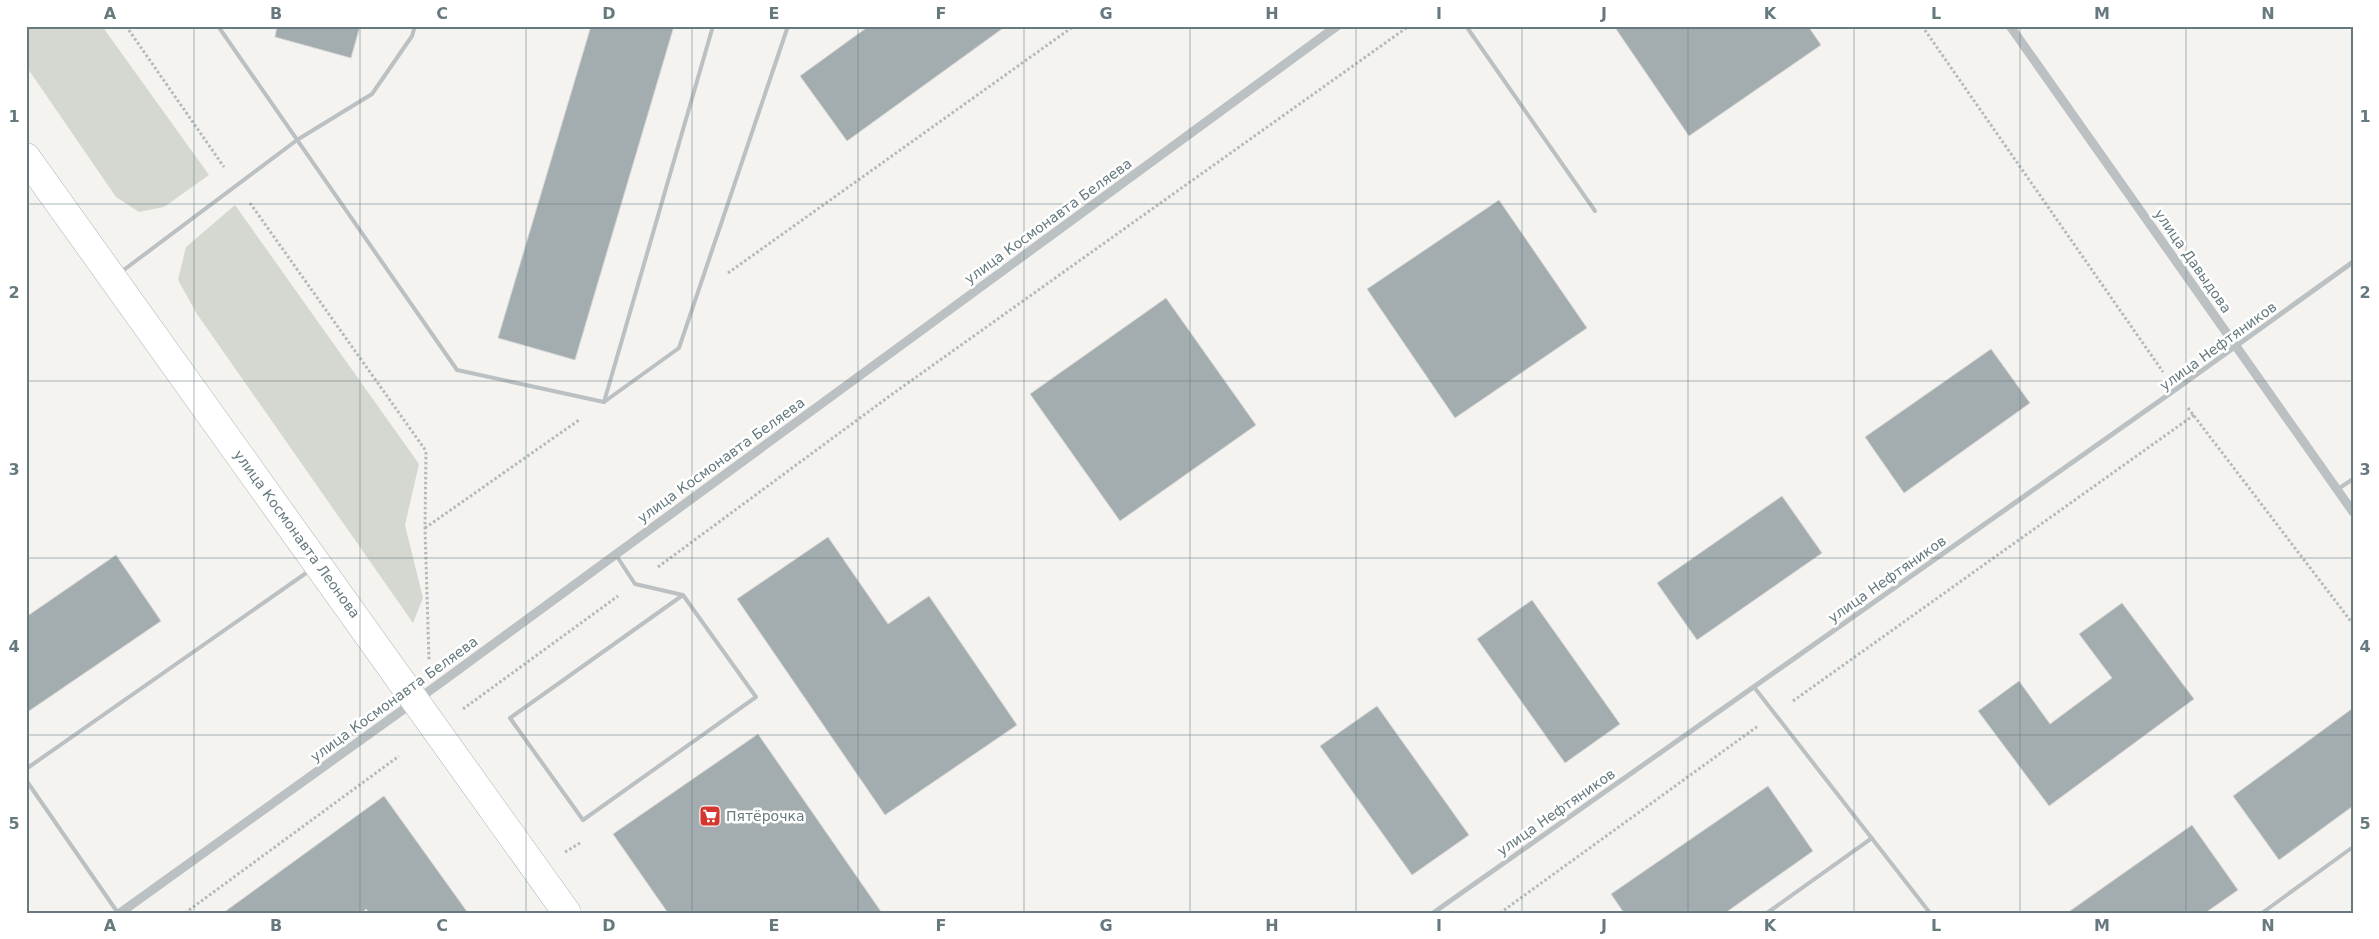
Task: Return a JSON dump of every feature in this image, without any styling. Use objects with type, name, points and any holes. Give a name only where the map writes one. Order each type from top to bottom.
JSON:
[{"type":"main road","name":"улица Космонавта Леонова","points":[[26,157],[567,913]]},
{"type":"street","name":"улица Космонавта Беляева","points":[[119,913],[417,701],[1337,26]]},
{"type":"street","name":"улица Давыдова","points":[[2010,26],[2353,512]]},
{"type":"street","name":"улица Нефтяников","points":[[1434,913],[2237,347],[2353,262]]},
{"type":"lane","points":[[218,26],[457,370],[604,402],[679,348],[700,293],[788,26]]},
{"type":"lane","points":[[113,278],[297,140],[372,94],[412,36],[415,26]]},
{"type":"lane","points":[[604,402],[713,26]]},
{"type":"lane","points":[[1466,26],[1595,211]]},
{"type":"lane","points":[[2337,490],[2353,479]]},
{"type":"lane","points":[[616,554],[635,584],[683,595],[756,697],[582,820],[510,718],[683,595]]},
{"type":"lane","points":[[26,769],[319,564]]},
{"type":"lane","points":[[1754,687],[1930,913]]},
{"type":"lane","points":[[26,780],[119,913]]},
{"type":"lane","points":[[1767,913],[1872,838]]},
{"type":"lane","points":[[2262,913],[2353,847]]},
{"type":"path","points":[[126,26],[426,451],[425,528],[429,660]]},
{"type":"path","points":[[700,293],[1074,26]]},
{"type":"path","points":[[463,710],[891,395],[1408,26]]},
{"type":"path","points":[[1922,26],[2175,390]]},
{"type":"path","points":[[425,528],[604,402]]},
{"type":"path","points":[[1500,913],[1775,713],[2194,415],[2353,624]]},
{"type":"path","points":[[185,913],[399,756]]},
{"type":"shaded area","points":[[26,26],[102,26],[209,175],[164,207],[139,212],[116,197],[26,66]]},
{"type":"shaded area","points":[[235,205],[419,464],[405,525],[423,598],[413,623],[197,314],[178,280],[186,247]]},
{"type":"building","points":[[277,26],[360,26],[351,58],[275,37]]},
{"type":"building","points":[[591,26],[674,26],[575,360],[498,338]]},
{"type":"building","points":[[869,26],[1006,26],[847,141],[800,76]]},
{"type":"building","points":[[1614,26],[1808,26],[1821,45],[1689,136]]},
{"type":"building","points":[[1499,200],[1587,328],[1455,418],[1367,289]]},
{"type":"building","points":[[1166,298],[1256,425],[1120,521],[1030,394]]},
{"type":"building","points":[[1991,349],[2030,403],[1904,493],[1865,437]]},
{"type":"building","points":[[1782,496],[1822,553],[1697,640],[1657,583]]},
{"type":"building","points":[[828,537],[888,624],[929,596],[1017,725],[885,815],[737,599]]},
{"type":"building","points":[[116,555],[161,621],[26,713],[26,617]]},
{"type":"building","points":[[1532,600],[1620,724],[1565,763],[1477,639]]},
{"type":"building","points":[[2122,603],[2194,699],[2049,806],[1978,711],[2019,681],[2050,724],[2112,678],[2079,634]]},
{"type":"building","points":[[1377,706],[1469,835],[1412,875],[1320,746]]},
{"type":"building","points":[[2353,708],[2353,806],[2279,860],[2233,796]]},
{"type":"building","points":[[758,734],[882,913],[668,913],[613,834]]},
{"type":"building","points":[[1768,786],[1813,851],[1725,913],[1624,913],[1611,894]]},
{"type":"building","points":[[384,796],[468,913],[369,913],[366,909],[362,913],[223,913]]},
{"type":"building","points":[[2192,825],[2238,890],[2205,913],[2067,913]]},
{"type":"place","name":"Пятёрочка","points":[[710,816]]}]
